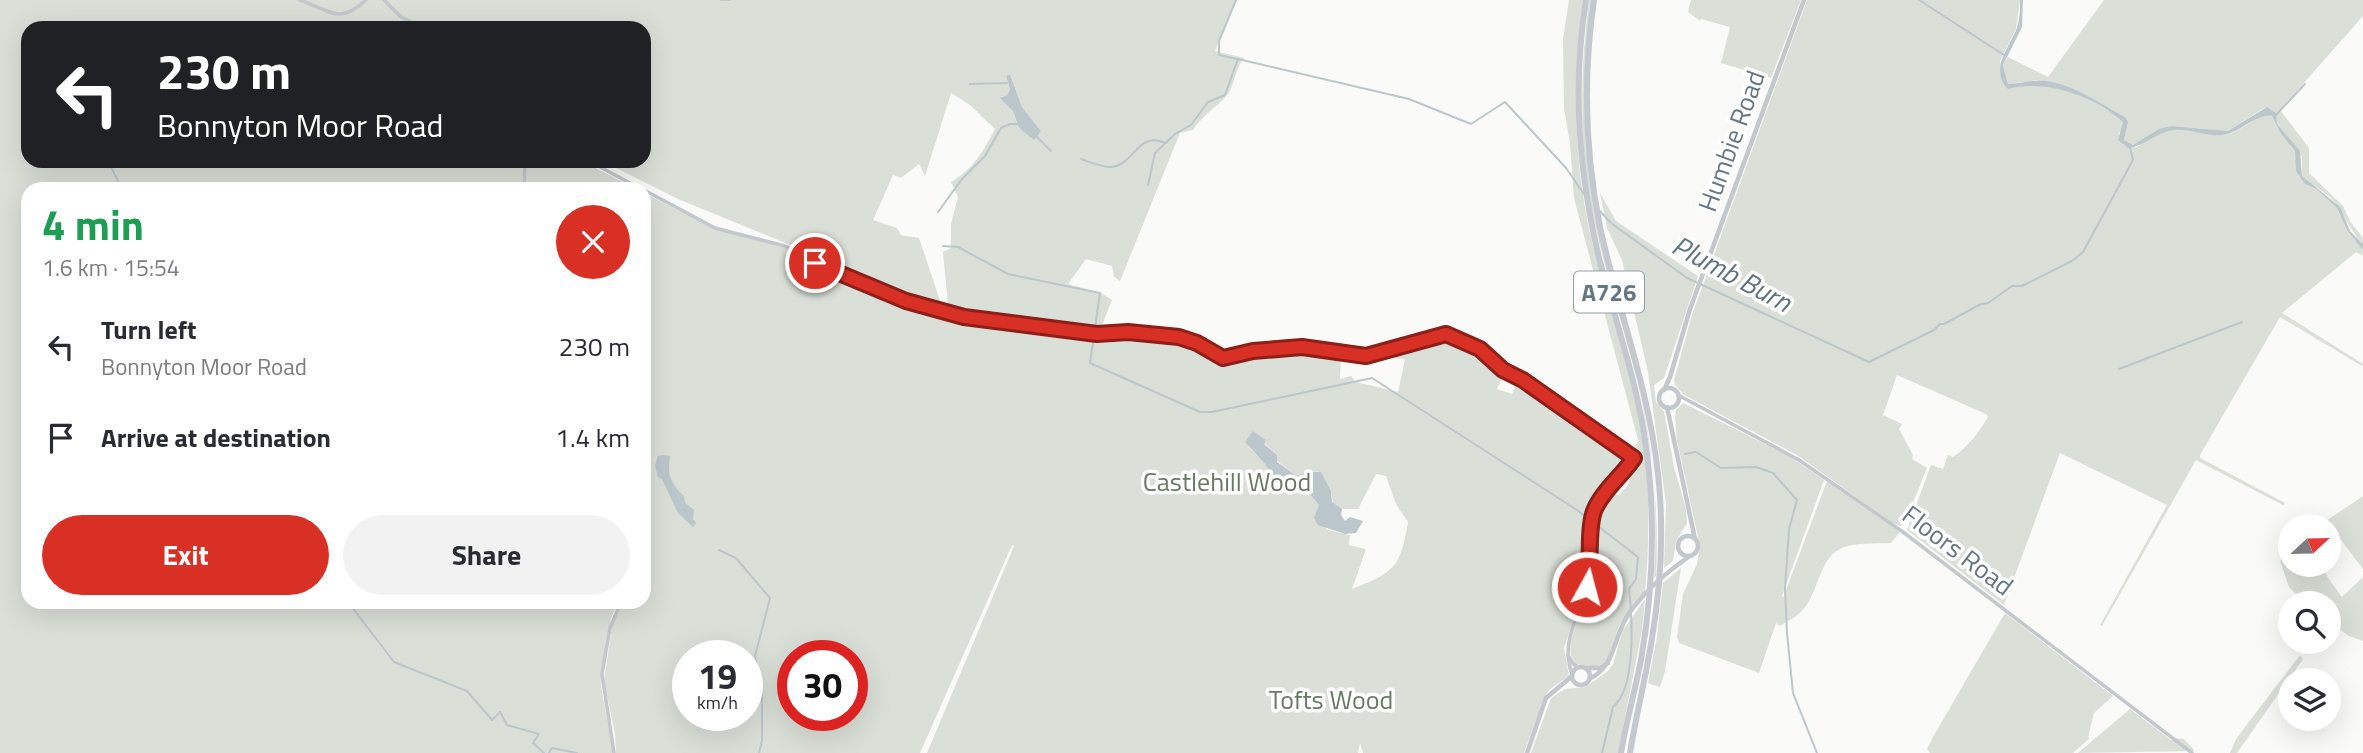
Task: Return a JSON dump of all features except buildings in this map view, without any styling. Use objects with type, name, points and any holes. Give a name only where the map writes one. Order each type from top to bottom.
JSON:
[{"type":"highway","name":"A726","points":[[1586,0],[1578,96],[1584,178],[1599,256],[1633,380],[1644,433],[1653,522],[1651,582],[1641,662],[1620,753]]},
{"type":"highway","name":"A726","points":[[1594,0],[1586,90],[1592,175],[1600,227],[1644,390],[1660,504],[1659,571],[1652,637],[1630,753]]},
{"type":"street","points":[[300,0],[342,15],[352,13],[366,0]]},
{"type":"street","points":[[384,0],[401,17],[409,21]]},
{"type":"street","name":"Humbie Road","points":[[1664,390],[1690,309],[1804,0]]},
{"type":"street","points":[[602,168],[628,182]]},
{"type":"street","points":[[651,194],[715,228],[785,246],[830,271],[906,301],[964,317],[1097,334],[1128,332],[1179,337],[1197,343],[1223,358],[1253,351],[1302,347],[1366,356],[1446,334],[1480,349],[1503,370],[1534,387],[1634,458],[1595,508],[1591,519],[1591,571],[1566,649],[1571,675],[1576,684]]},
{"type":"street","points":[[1670,377],[1676,398],[1671,419]]},
{"type":"street","points":[[1560,687],[1584,684],[1602,672],[1609,662],[1621,627],[1630,611],[1673,567],[1697,549],[1671,419],[1667,407],[1660,401],[1664,390],[1676,398]]},
{"type":"street","points":[[1667,407],[1676,398]]},
{"type":"street","name":"Floors Road","points":[[1676,398],[1686,400],[1799,460],[1903,532],[2192,753]]},
{"type":"street","points":[[1673,567],[1678,558],[1678,547],[1692,521]]},
{"type":"street","points":[[1683,538],[1695,539]]},
{"type":"street","points":[[1678,547],[1682,554],[1690,556]]},
{"type":"street","points":[[614,753],[602,674],[610,628],[618,609]]},
{"type":"street","points":[[1566,649],[1572,663],[1578,667],[1596,669],[1609,662]]},
{"type":"street","points":[[1527,753],[1546,698],[1578,667]]},
{"type":"street","points":[[1586,668],[1589,679]]},
{"type":"green space","points":[[0,0],[1236,0],[1215,51],[1244,58],[1224,98],[1193,130],[1180,133],[1120,281],[1114,277],[1112,266],[1086,259],[1068,284],[1101,293],[1112,300],[1101,328],[1085,330],[962,312],[948,305],[943,252],[951,248],[951,224],[958,197],[951,182],[977,159],[995,129],[970,105],[951,93],[925,176],[919,164],[901,178],[893,175],[873,220],[897,228],[901,235],[919,238],[942,307],[819,262],[795,247],[678,199],[651,186],[651,182],[644,182],[616,168],[651,168],[651,21],[21,21],[21,168],[596,168],[622,182],[21,182],[21,609],[616,609],[611,618],[601,686],[613,753],[0,753]],"holes":[[[1010,74],[1022,107],[1041,131],[1019,129],[1013,111],[1001,97],[1007,95],[1010,89],[1006,76]]]},
{"type":"green space","points":[[1569,0],[1583,0],[1576,100],[1584,201],[1596,258],[1636,399],[1645,448],[1648,489],[1645,592],[1622,622],[1608,658],[1594,667],[1573,663],[1570,652],[1573,630],[1594,576],[1596,517],[1609,493],[1619,495],[1628,485],[1637,455],[1629,450],[1635,449],[1638,440],[1574,198],[1564,108],[1563,39]]},
{"type":"green space","points":[[1589,0],[1592,0],[1587,120],[1592,191],[1638,382],[1604,262],[1588,186],[1582,93]]},
{"type":"green space","points":[[1691,0],[1801,0],[1771,78],[1721,63],[1730,27],[1701,19],[1700,21],[1688,12]]},
{"type":"green space","points":[[1807,0],[2020,0],[2016,29],[2000,61],[2008,89],[2030,84],[2048,85],[2090,101],[2124,122],[2119,134],[2123,145],[2137,147],[2158,134],[2172,130],[2225,135],[2262,117],[2272,116],[2281,134],[2295,151],[2297,171],[2305,184],[2316,189],[2337,208],[2347,230],[2362,248],[2363,256],[2356,252],[2282,313],[2363,364],[2362,366],[2280,317],[2200,455],[2200,458],[2285,503],[2283,505],[2196,460],[2102,626],[2100,625],[2167,505],[2060,453],[2004,605],[1907,530],[1931,465],[1943,469],[1948,455],[1953,457],[1977,434],[1988,417],[1986,414],[1897,375],[1883,415],[1902,424],[1899,429],[1913,455],[1912,459],[1927,468],[1901,526],[1894,524],[1797,455],[1684,395],[1674,380],[1692,315]]},
{"type":"green space","points":[[2104,0],[2363,0],[2363,16],[2280,110],[2309,148],[2309,173],[2343,206],[2363,238],[2363,244],[2330,197],[2302,176],[2302,157],[2277,124],[2275,113],[2264,108],[2228,131],[2172,126],[2133,145],[2124,140],[2127,126],[2125,117],[2087,96],[2047,81],[2008,84],[2003,65],[2008,57],[2048,77]]},
{"type":"green space","points":[[1600,193],[1616,221],[1698,276],[1664,378],[1654,385],[1656,402],[1664,411],[1687,523],[1676,541],[1673,561],[1664,568],[1666,504],[1648,372],[1622,260],[1607,228]]},
{"type":"green space","points":[[651,196],[714,228],[785,247],[838,276],[964,318],[1100,336],[1122,334],[1183,340],[1225,361],[1252,353],[1306,348],[1341,354],[1340,379],[1351,376],[1356,382],[1398,392],[1405,359],[1380,357],[1447,335],[1479,350],[1504,374],[1497,389],[1512,394],[1519,379],[1630,458],[1593,507],[1588,521],[1589,560],[1586,582],[1564,648],[1569,676],[1550,689],[1545,696],[1524,753],[1363,753],[1360,743],[1358,753],[927,753],[1014,546],[1012,545],[920,753],[616,753],[615,734],[604,681],[612,626],[619,609],[651,609]],"holes":[[[1253,431],[1266,440],[1264,443],[1277,455],[1277,461],[1297,476],[1308,471],[1318,471],[1331,491],[1333,504],[1342,509],[1358,509],[1376,474],[1386,476],[1396,504],[1408,522],[1402,549],[1393,566],[1378,578],[1352,589],[1366,549],[1349,545],[1350,535],[1327,530],[1317,511],[1319,505],[1298,481],[1282,484],[1275,482],[1265,464],[1248,446]]]},
{"type":"green space","points":[[1683,403],[1791,457],[1824,480],[1783,598],[1827,481],[1900,532],[1891,543],[1853,545],[1842,548],[1829,558],[1803,609],[1780,626],[1776,623],[1759,673],[1679,643],[1677,637],[1683,594],[1697,564],[1700,546],[1677,441],[1676,410]]},
{"type":"green space","points":[[1654,484],[1657,540],[1654,578],[1655,530]]},
{"type":"green space","points":[[2363,496],[2363,569],[2342,541],[2342,514],[2336,514]]},
{"type":"green space","points":[[1681,568],[1665,671],[1660,687],[1648,683],[1663,583]]},
{"type":"green space","points":[[2363,577],[2363,641],[2341,631],[2341,596]]},
{"type":"green space","points":[[2286,578],[2328,578],[2338,591],[2293,591]]},
{"type":"green space","points":[[1645,599],[1642,630],[1618,753],[1531,753],[1551,698],[1565,689],[1585,687],[1607,672],[1613,664],[1623,630]]},
{"type":"green space","points":[[2005,613],[2113,696],[2094,713],[2088,737],[2090,738],[2073,753],[1930,753],[1927,749],[1933,737]]},
{"type":"green space","points":[[2300,655],[2303,659],[2297,668],[2290,668]]},
{"type":"green space","points":[[2278,684],[2278,695],[2237,753],[2230,753],[2236,739]]},
{"type":"green space","points":[[2130,709],[2171,740],[2184,739],[2195,751],[2078,753]]},
{"type":"shaded area","points":[[2020,0],[2023,0],[2022,27],[2003,65],[2008,84],[2047,81],[2077,91],[2125,117],[2128,122],[2124,140],[2133,145],[2159,129],[2172,126],[2228,131],[2267,107],[2276,113],[2277,124],[2300,151],[2302,176],[2340,207],[2350,231],[2363,244],[2363,250],[2347,230],[2337,208],[2316,189],[2305,184],[2296,171],[2295,151],[2281,134],[2272,116],[2257,119],[2226,134],[2211,135],[2173,130],[2128,148],[2118,140],[2123,122],[2084,97],[2038,86],[2008,89],[2000,74],[2000,66],[2017,28]]},
{"type":"shaded area","points":[[1010,74],[1022,107],[1041,131],[1034,140],[1019,128],[1013,111],[1000,98],[1007,95],[1010,89],[1006,76]]},
{"type":"shaded area","points":[[1253,431],[1266,440],[1264,444],[1277,455],[1277,462],[1297,476],[1308,471],[1321,472],[1331,491],[1332,502],[1342,509],[1341,515],[1345,521],[1350,517],[1363,521],[1356,533],[1345,534],[1318,525],[1314,518],[1319,505],[1298,481],[1282,484],[1275,482],[1265,464],[1245,442]]},
{"type":"shaded area","points":[[658,456],[670,456],[669,468],[675,487],[684,496],[685,503],[694,510],[693,519],[696,523],[693,527],[678,513],[662,479],[658,477],[655,465]]},
{"type":"waterway","points":[[721,0],[730,0]]},
{"type":"waterway","points":[[1236,0],[1219,41],[1219,55],[1237,59]]},
{"type":"waterway","points":[[1919,0],[2004,55]]},
{"type":"waterway","name":"Plumb Burn","points":[[1148,185],[1155,153],[1175,134],[1191,125],[1208,102],[1225,95],[1238,59],[1409,99],[1471,124],[1505,102],[1566,168],[1584,194]]},
{"type":"waterway","points":[[970,84],[1007,83]]},
{"type":"waterway","points":[[2275,116],[2305,84]]},
{"type":"waterway","name":"Plumb Burn","points":[[938,212],[962,179],[985,156],[1001,128],[1019,124]]},
{"type":"waterway","name":"Plumb Burn","points":[[1036,136],[1051,151]]},
{"type":"waterway","name":"Plumb Burn","points":[[1081,159],[1113,167],[1127,160],[1142,144],[1156,140],[1165,143]]},
{"type":"waterway","name":"Plumb Burn","points":[[1600,211],[1611,223],[1687,278],[1869,362],[1934,330],[1940,324],[1988,303],[2012,286],[2022,286],[2072,261],[2083,252],[2133,160],[2130,147]]},
{"type":"waterway","points":[[112,168],[118,182]]},
{"type":"waterway","points":[[943,246],[958,247],[1008,274],[1100,293],[1090,363],[1200,412],[1212,412],[1372,378],[1577,510],[1638,557],[1636,579],[1629,589],[1632,633],[1629,668],[1621,697],[1613,707],[1602,753]]},
{"type":"waterway","points":[[2119,369],[2242,322]]},
{"type":"waterway","points":[[1685,454],[1696,452],[1721,468],[1756,467],[1773,473],[1797,500],[1789,529],[1785,589],[1787,633],[1793,693],[1817,753]]},
{"type":"waterway","points":[[719,550],[736,558],[770,598],[755,656],[762,695],[762,741],[759,753]]},
{"type":"waterway","points":[[353,609],[394,662],[467,691],[492,720],[500,712],[507,725],[539,734],[533,743],[544,753]]},
{"type":"waterway","points":[[549,753],[552,748],[577,753]]},
{"type":"route","points":[[815,263],[906,301],[964,317],[1097,334],[1128,332],[1179,337],[1197,343],[1223,358],[1253,351],[1302,347],[1366,356],[1379,355],[1446,334],[1453,336],[1480,349],[1503,370],[1523,380],[1634,458],[1595,508],[1591,519],[1592,559],[1587,587]]},
{"type":"park label","name":"Castlehill Wood","points":[[1227,481]]},
{"type":"park label","name":"Tofts Wood","points":[[1331,699]]}]
